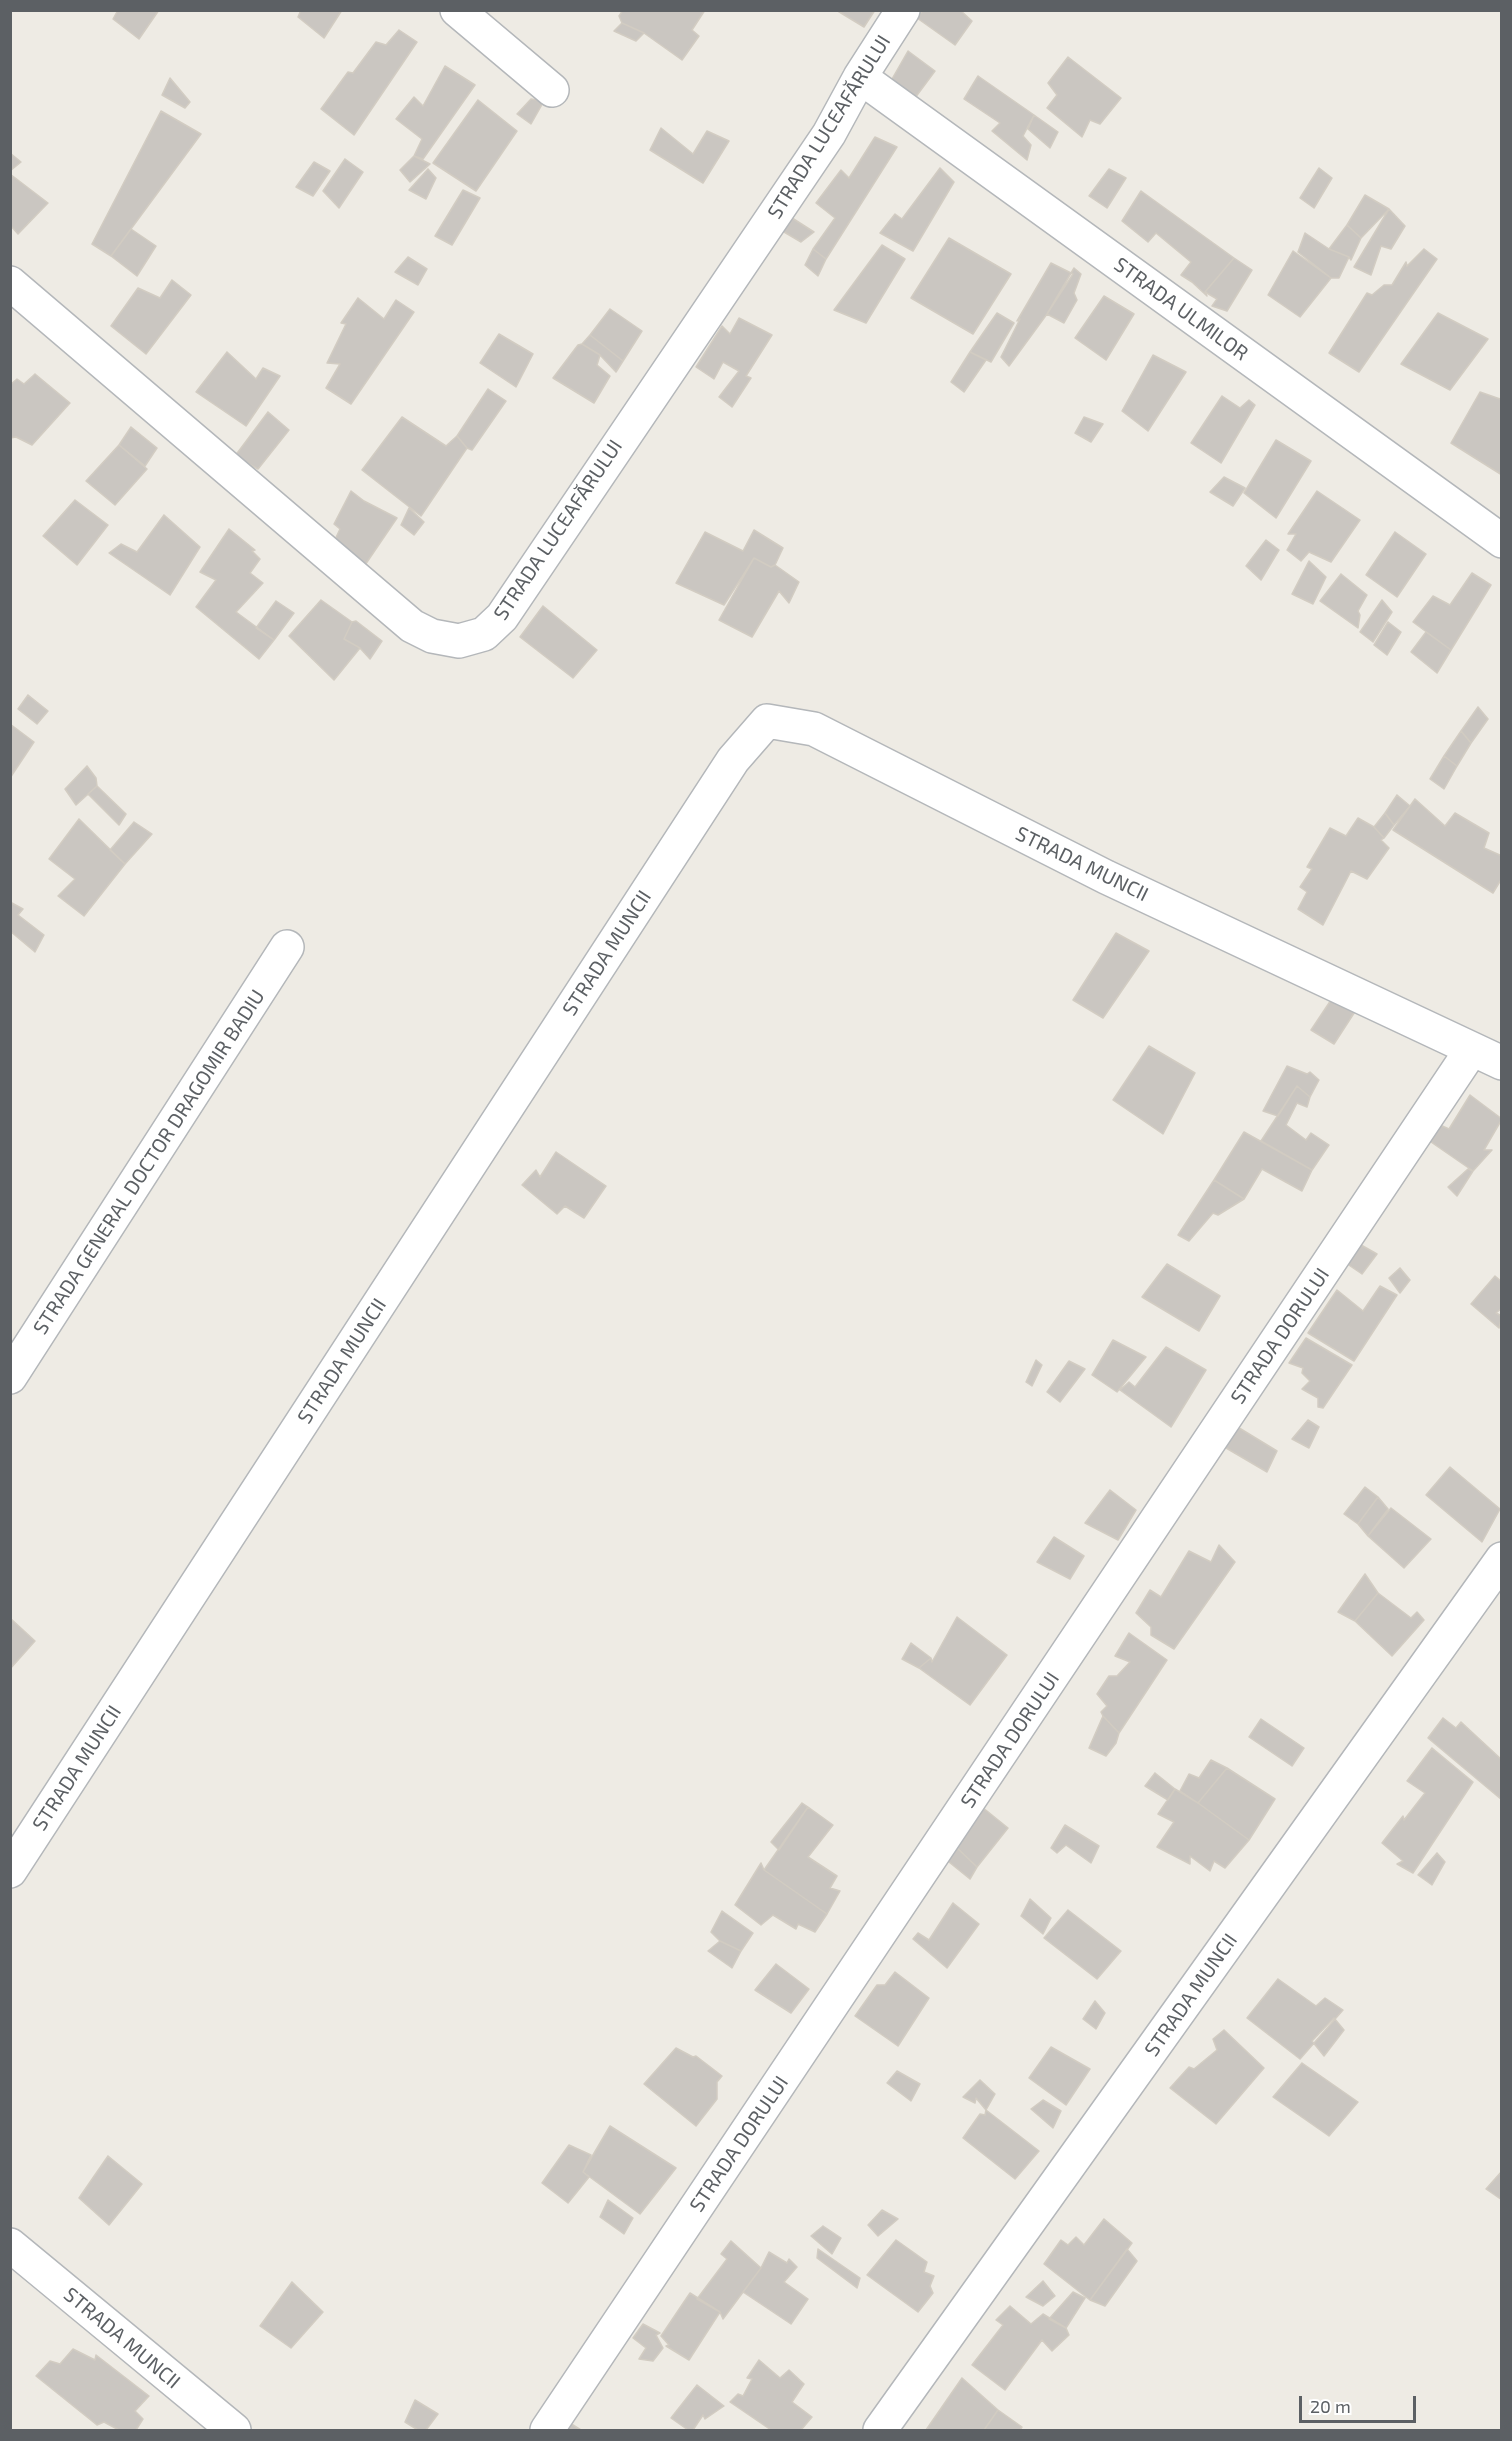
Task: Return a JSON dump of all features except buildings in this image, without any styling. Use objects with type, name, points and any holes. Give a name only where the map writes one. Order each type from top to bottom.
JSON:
[{"type":"street","points":[[457,10],[552,90]]},
{"type":"street","name":"STRADA LUCEAFĂRULUI","points":[[10,283],[412,626],[432,636],[459,641],[484,634],[502,617],[829,134],[860,77],[903,10]]},
{"type":"street","name":"STRADA ULMILOR","points":[[860,77],[1502,541]]},
{"type":"street","name":"STRADA MUNCII","points":[[10,1871],[733,760],[767,721],[814,729],[1106,877],[1502,1063]]},
{"type":"street","name":"STRADA GENERAL DOCTOR DRAGOMIR BADIU","points":[[10,1377],[286,947]]},
{"type":"street","name":"STRADA DORULUI","points":[[548,2430],[1472,1049]]},
{"type":"street","name":"STRADA MUNCII","points":[[880,2430],[1502,1559]]},
{"type":"street","name":"STRADA MUNCII","points":[[10,2245],[234,2430]]}]
